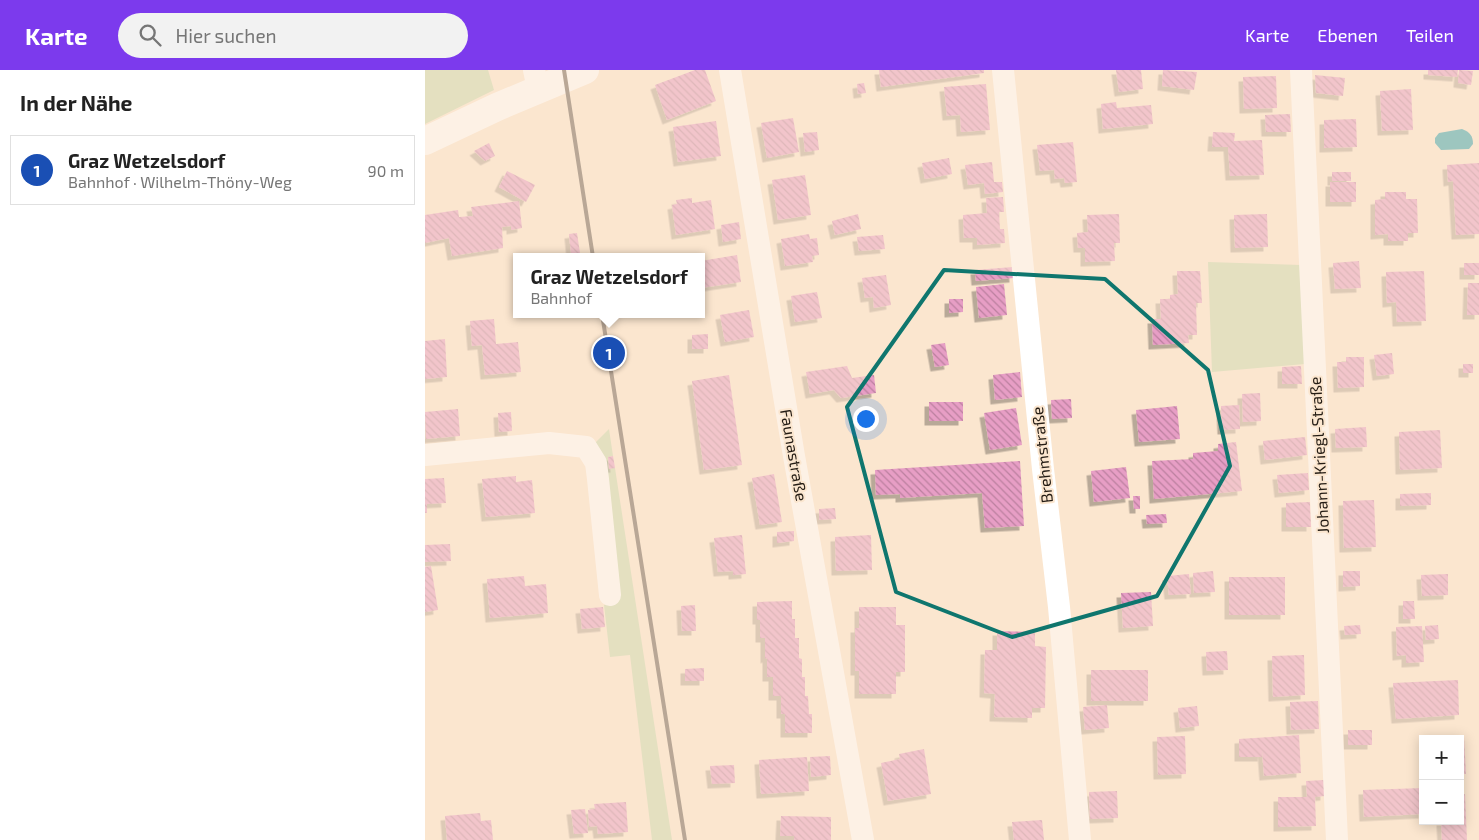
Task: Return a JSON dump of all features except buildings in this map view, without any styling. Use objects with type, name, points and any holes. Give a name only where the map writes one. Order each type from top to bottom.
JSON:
[{"type":"main road","points":[[425,141],[536,79],[585,70]]},
{"type":"street","name":"Faunastraße","points":[[730,70],[794,456],[863,840]]},
{"type":"street","name":"Brehmstraße","points":[[1003,70],[1040,440],[1059,607],[1079,840]]},
{"type":"street","name":"Johann-Kriegl-Straße","points":[[1301,70],[1337,840]]},
{"type":"street","points":[[425,455],[549,443],[586,447],[595,463],[598,479],[610,595]]},
{"type":"highlighted area","points":[[944,270],[1105,279],[1208,370],[1230,466],[1157,596],[1012,637],[896,592],[847,407]]},
{"type":"green space","points":[[425,70],[488,70],[494,90],[425,124]]},
{"type":"green space","points":[[1208,262],[1301,265],[1305,364],[1212,372]]},
{"type":"green space","points":[[609,429],[613,456],[608,457],[609,468],[615,468],[672,840],[652,840],[630,655],[610,657],[604,605],[618,603],[610,538],[591,447]]},
{"type":"water","points":[[1462,129],[1469,133],[1472,139],[1473,144],[1469,149],[1441,150],[1435,143],[1435,138],[1439,133]]},
{"type":"railway","points":[[564,70],[592,253]]},
{"type":"railway","points":[[603,318],[685,840]]},
{"type":"place","name":"Graz Wetzelsdorf","points":[[609,353]]}]
